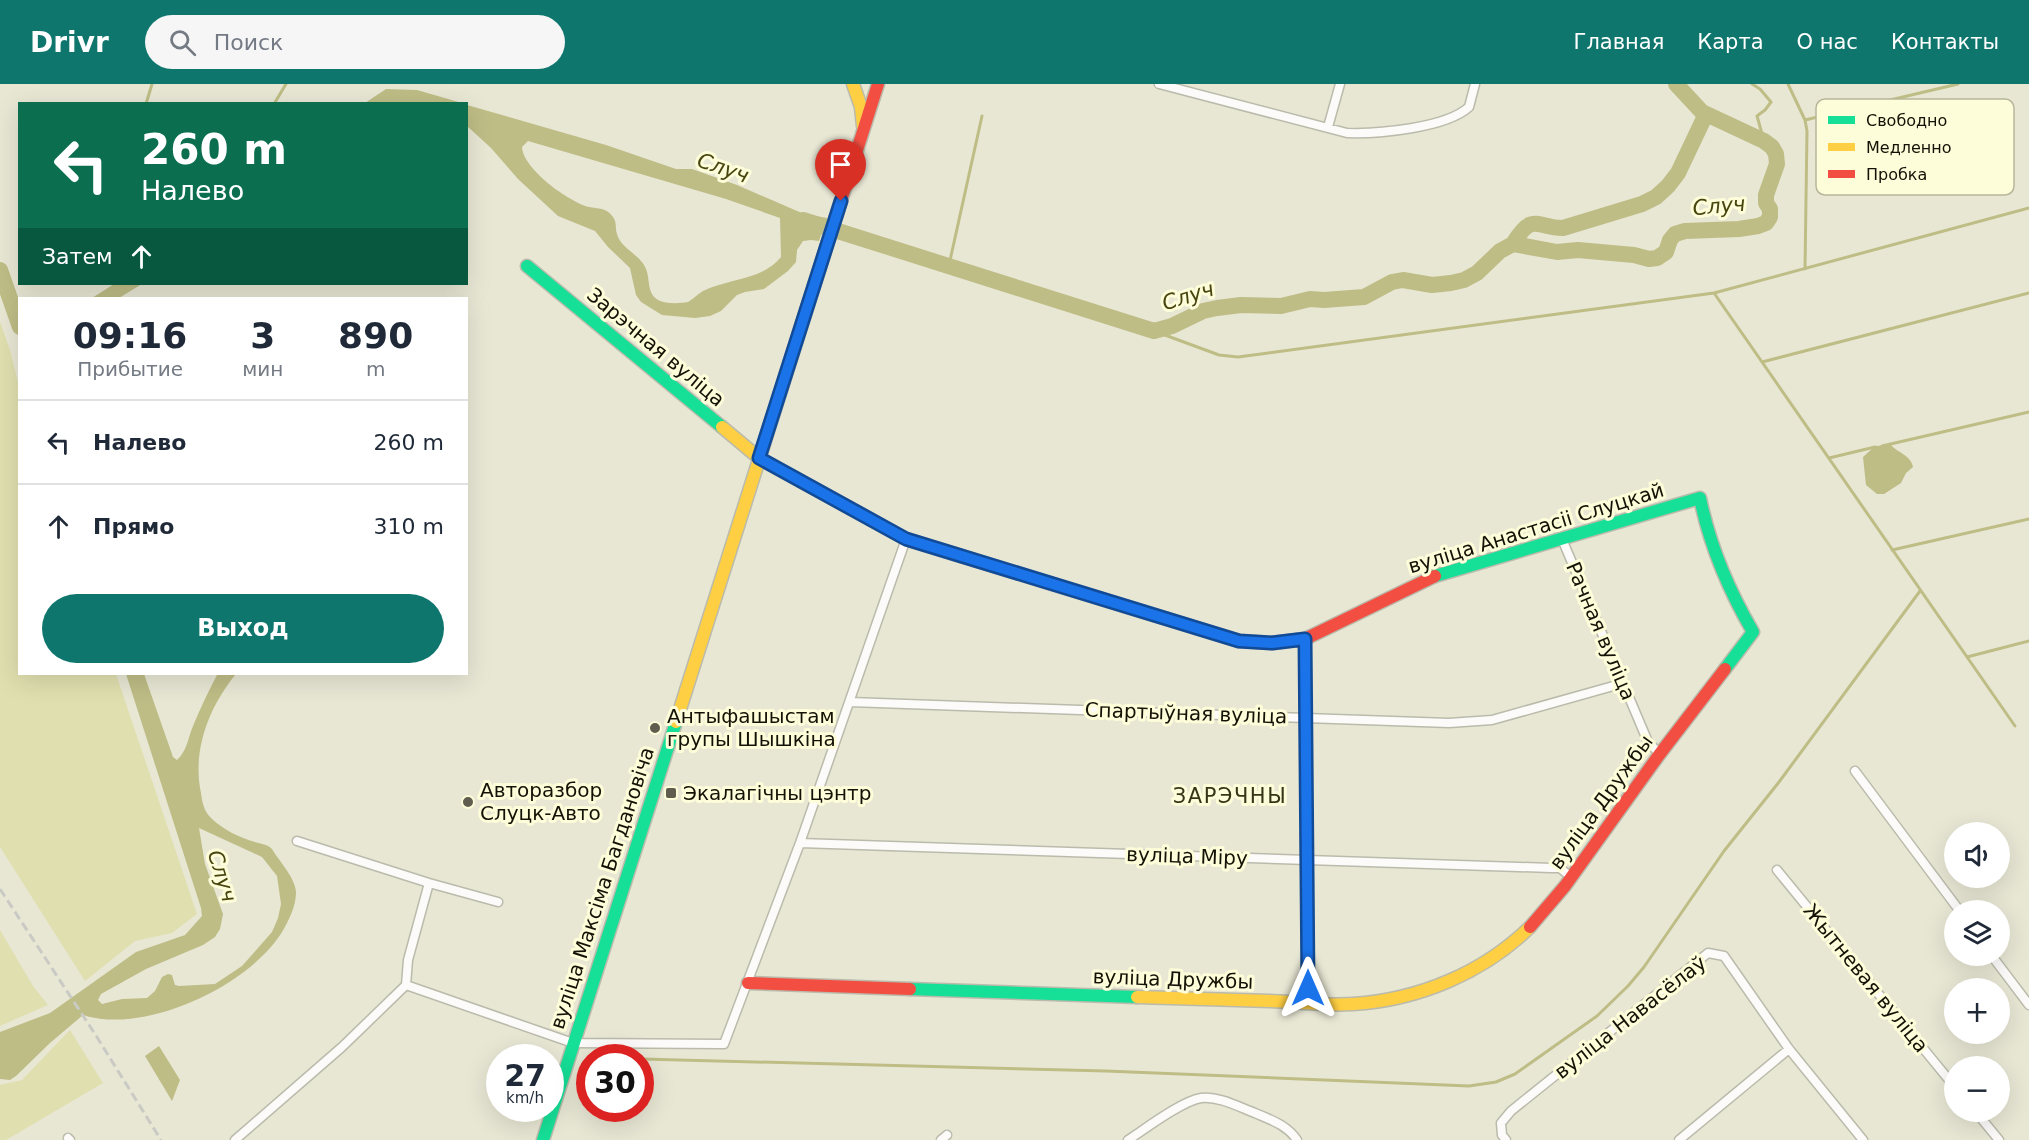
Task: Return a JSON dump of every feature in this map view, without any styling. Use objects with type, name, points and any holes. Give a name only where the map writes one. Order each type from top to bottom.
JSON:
[{"type":"street","points":[[854,84],[865,87],[877,84]]},
{"type":"street","name":"вуліца Максіма Багдановіча","points":[[854,84],[861,107],[863,134]]},
{"type":"street","name":"вуліца Максіма Багдановіча","points":[[543,1140],[818,277],[877,84]]},
{"type":"street","points":[[1159,84],[1347,133],[1368,134],[1434,124],[1453,118],[1469,107],[1475,84]]},
{"type":"street","points":[[1328,127],[1340,84]]},
{"type":"street","name":"Зарэчная вуліца","points":[[527,266],[759,458],[906,539]]},
{"type":"street","name":"вуліца Анастасіі Слуцкай","points":[[906,539],[1239,641],[1272,643],[1305,639],[1431,577],[1700,498],[1705,524],[1719,568],[1753,632]]},
{"type":"street","name":"Рачная вуліца","points":[[1562,538],[1648,742],[1660,754]]},
{"type":"street","points":[[406,985],[573,1043],[724,1044],[800,843],[906,539]]},
{"type":"street","name":"вуліца Дружбы","points":[[748,983],[1352,1004],[1389,1000],[1431,989],[1463,976],[1495,957],[1524,933],[1550,906],[1660,754],[1753,632]]},
{"type":"street","points":[[1305,639],[1308,1003]]},
{"type":"street","name":"Спартыўная вуліца","points":[[850,702],[1449,723],[1492,720],[1624,683]]},
{"type":"street","points":[[1856,771],[1952,900]]},
{"type":"street","points":[[297,841],[429,883],[498,902]]},
{"type":"street","name":"вуліца Міру","points":[[800,843],[1560,868],[1571,877]]},
{"type":"street","name":"Жытневая вуліца","points":[[1776,870],[1944,1074]]},
{"type":"street","points":[[235,1140],[342,1047],[406,985],[408,960],[429,883]]},
{"type":"street","name":"вуліца Навасёлаў","points":[[1506,1140],[1502,1135],[1501,1123],[1511,1111],[1708,953],[1724,956],[1789,1049],[1862,1140]]},
{"type":"street","points":[[2000,966],[2029,1005]]},
{"type":"street","points":[[1679,1140],[1789,1049]]},
{"type":"street","points":[[1128,1140],[1177,1109],[1200,1098],[1234,1104],[1278,1123],[1290,1130],[1297,1140]]},
{"type":"street","points":[[1984,1122],[1999,1140]]},
{"type":"green space","points":[[0,322],[18,383],[18,675],[116,675],[197,914],[172,933],[135,941],[85,981],[0,847]]},
{"type":"green space","points":[[0,930],[33,986],[48,1005],[0,1026]]},
{"type":"green space","points":[[70,1030],[103,1083],[6,1140],[0,1140],[0,1085],[22,1080]]},
{"type":"shaded area","points":[[386,89],[417,90],[459,102],[366,102]]},
{"type":"shaded area","points":[[468,105],[606,145],[676,169],[692,169],[737,185],[804,214],[827,218],[819,241],[803,241],[797,250],[796,262],[764,289],[737,295],[721,311],[710,316],[695,318],[662,315],[641,302],[636,295],[630,268],[595,231],[558,216],[518,179],[491,148],[468,127]],"holes":[[[528,141],[726,199],[780,218],[781,257],[774,265],[745,278],[703,291],[688,302],[662,301],[651,292],[643,264],[619,239],[613,217],[605,210],[580,204],[559,192],[530,165],[524,156],[522,147]]]},
{"type":"shaded area","points":[[112,285],[140,285],[121,297],[94,297]]},
{"type":"shaded area","points":[[1891,445],[1907,457],[1913,467],[1906,473],[1901,483],[1884,494],[1877,494],[1866,485],[1863,457],[1875,446]]},
{"type":"shaded area","points":[[126,675],[144,675],[173,757],[177,760],[185,748],[217,675],[235,675],[218,700],[201,745],[199,777],[203,803],[209,815],[220,826],[237,836],[272,849],[295,886],[296,896],[293,908],[287,923],[273,945],[227,984],[168,1011],[138,1018],[109,1019],[83,1015],[16,1076],[10,1080],[0,1079],[0,1032],[50,1013],[136,952],[185,935],[202,916]],"holes":[[[199,828],[262,857],[277,876],[281,904],[278,918],[272,932],[242,966],[215,984],[179,986],[175,985],[172,975],[168,974],[162,977],[155,991],[147,998],[122,999],[102,1004],[98,1000],[101,994],[146,969],[203,945],[215,937],[220,929],[223,914],[205,864]]]},
{"type":"shaded area","points":[[159,1046],[180,1080],[172,1101],[145,1056]]},
{"type":"waterway","points":[[147,102],[152,84]]},
{"type":"waterway","points":[[275,102],[286,84]]},
{"type":"waterway","name":"Случ","points":[[803,220],[1154,331],[1172,326],[1203,311],[1217,308],[1241,305],[1281,306],[1310,299],[1364,297],[1392,282],[1403,280],[1432,285],[1464,280],[1477,273],[1500,251],[1513,244],[1557,252],[1578,250],[1634,255],[1649,259],[1657,258],[1666,252],[1675,234],[1685,231],[1739,229],[1766,223],[1770,217],[1766,195],[1777,164],[1776,154],[1772,147],[1702,112],[1676,84]]},
{"type":"waterway","points":[[1752,84],[1760,89],[1771,102],[1757,116],[1764,141]]},
{"type":"waterway","points":[[1788,84],[1805,120],[1807,131],[1805,269]]},
{"type":"waterway","points":[[1894,99],[1958,84]]},
{"type":"waterway","points":[[1513,244],[1530,224],[1563,228],[1642,204],[1656,197],[1678,173],[1706,114]]},
{"type":"waterway","points":[[949,265],[982,116]]},
{"type":"waterway","points":[[1805,120],[1816,117]]},
{"type":"waterway","points":[[1154,331],[1219,355],[1238,357],[1714,293],[2029,208]]},
{"type":"waterway","name":"Случ","points":[[0,270],[18,321]]},
{"type":"waterway","points":[[1714,293],[2015,726]]},
{"type":"waterway","points":[[1762,362],[2029,293]]},
{"type":"waterway","points":[[1882,446],[2029,412]]},
{"type":"waterway","points":[[1829,458],[1875,447]]},
{"type":"waterway","points":[[1892,550],[2029,519]]},
{"type":"waterway","points":[[654,1059],[1106,1071],[1469,1086],[1496,1082],[1515,1074],[1597,1016],[1628,986],[1644,967],[1724,851],[1779,782],[1920,591]]},
{"type":"waterway","points":[[1967,657],[2029,641]]},
{"type":"railway","points":[[0,889],[161,1140]]},
{"type":"traffic: fast","points":[[527,266],[722,427]]},
{"type":"traffic: fast","points":[[1435,576],[1700,498],[1709,534],[1721,567],[1753,632],[1725,669]]},
{"type":"traffic: fast","points":[[543,1140],[676,722]]},
{"type":"traffic: fast","points":[[910,989],[1137,997]]},
{"type":"traffic: slow","points":[[853,84],[861,107],[863,126]]},
{"type":"traffic: slow","points":[[676,722],[832,229]]},
{"type":"traffic: slow","points":[[722,427],[759,458],[906,539],[961,556]]},
{"type":"traffic: slow","points":[[1137,997],[1332,1005],[1401,997],[1425,990],[1470,971],[1492,958],[1530,927]]},
{"type":"traffic: jam","points":[[832,229],[878,84]]},
{"type":"traffic: jam","points":[[961,556],[1239,641],[1272,643],[1305,639],[1435,576]]},
{"type":"traffic: jam","points":[[1530,927],[1565,886],[1659,755],[1725,669]]},
{"type":"traffic: jam","points":[[748,983],[910,989]]},
{"type":"place","name":"Антыфашыстам групы Шышкіна","points":[[655,728]]},
{"type":"place","name":"Экалагічны цэнтр","points":[[671,793]]},
{"type":"place","name":"Авторазбор Слуцк-Авто","points":[[468,802]]},
{"type":"district","name":"ЗАРЭЧНЫ","points":[[1230,796]]},
{"type":"route","points":[[841,201],[759,458],[906,539],[1239,641],[1272,643],[1305,639],[1308,988]]}]
